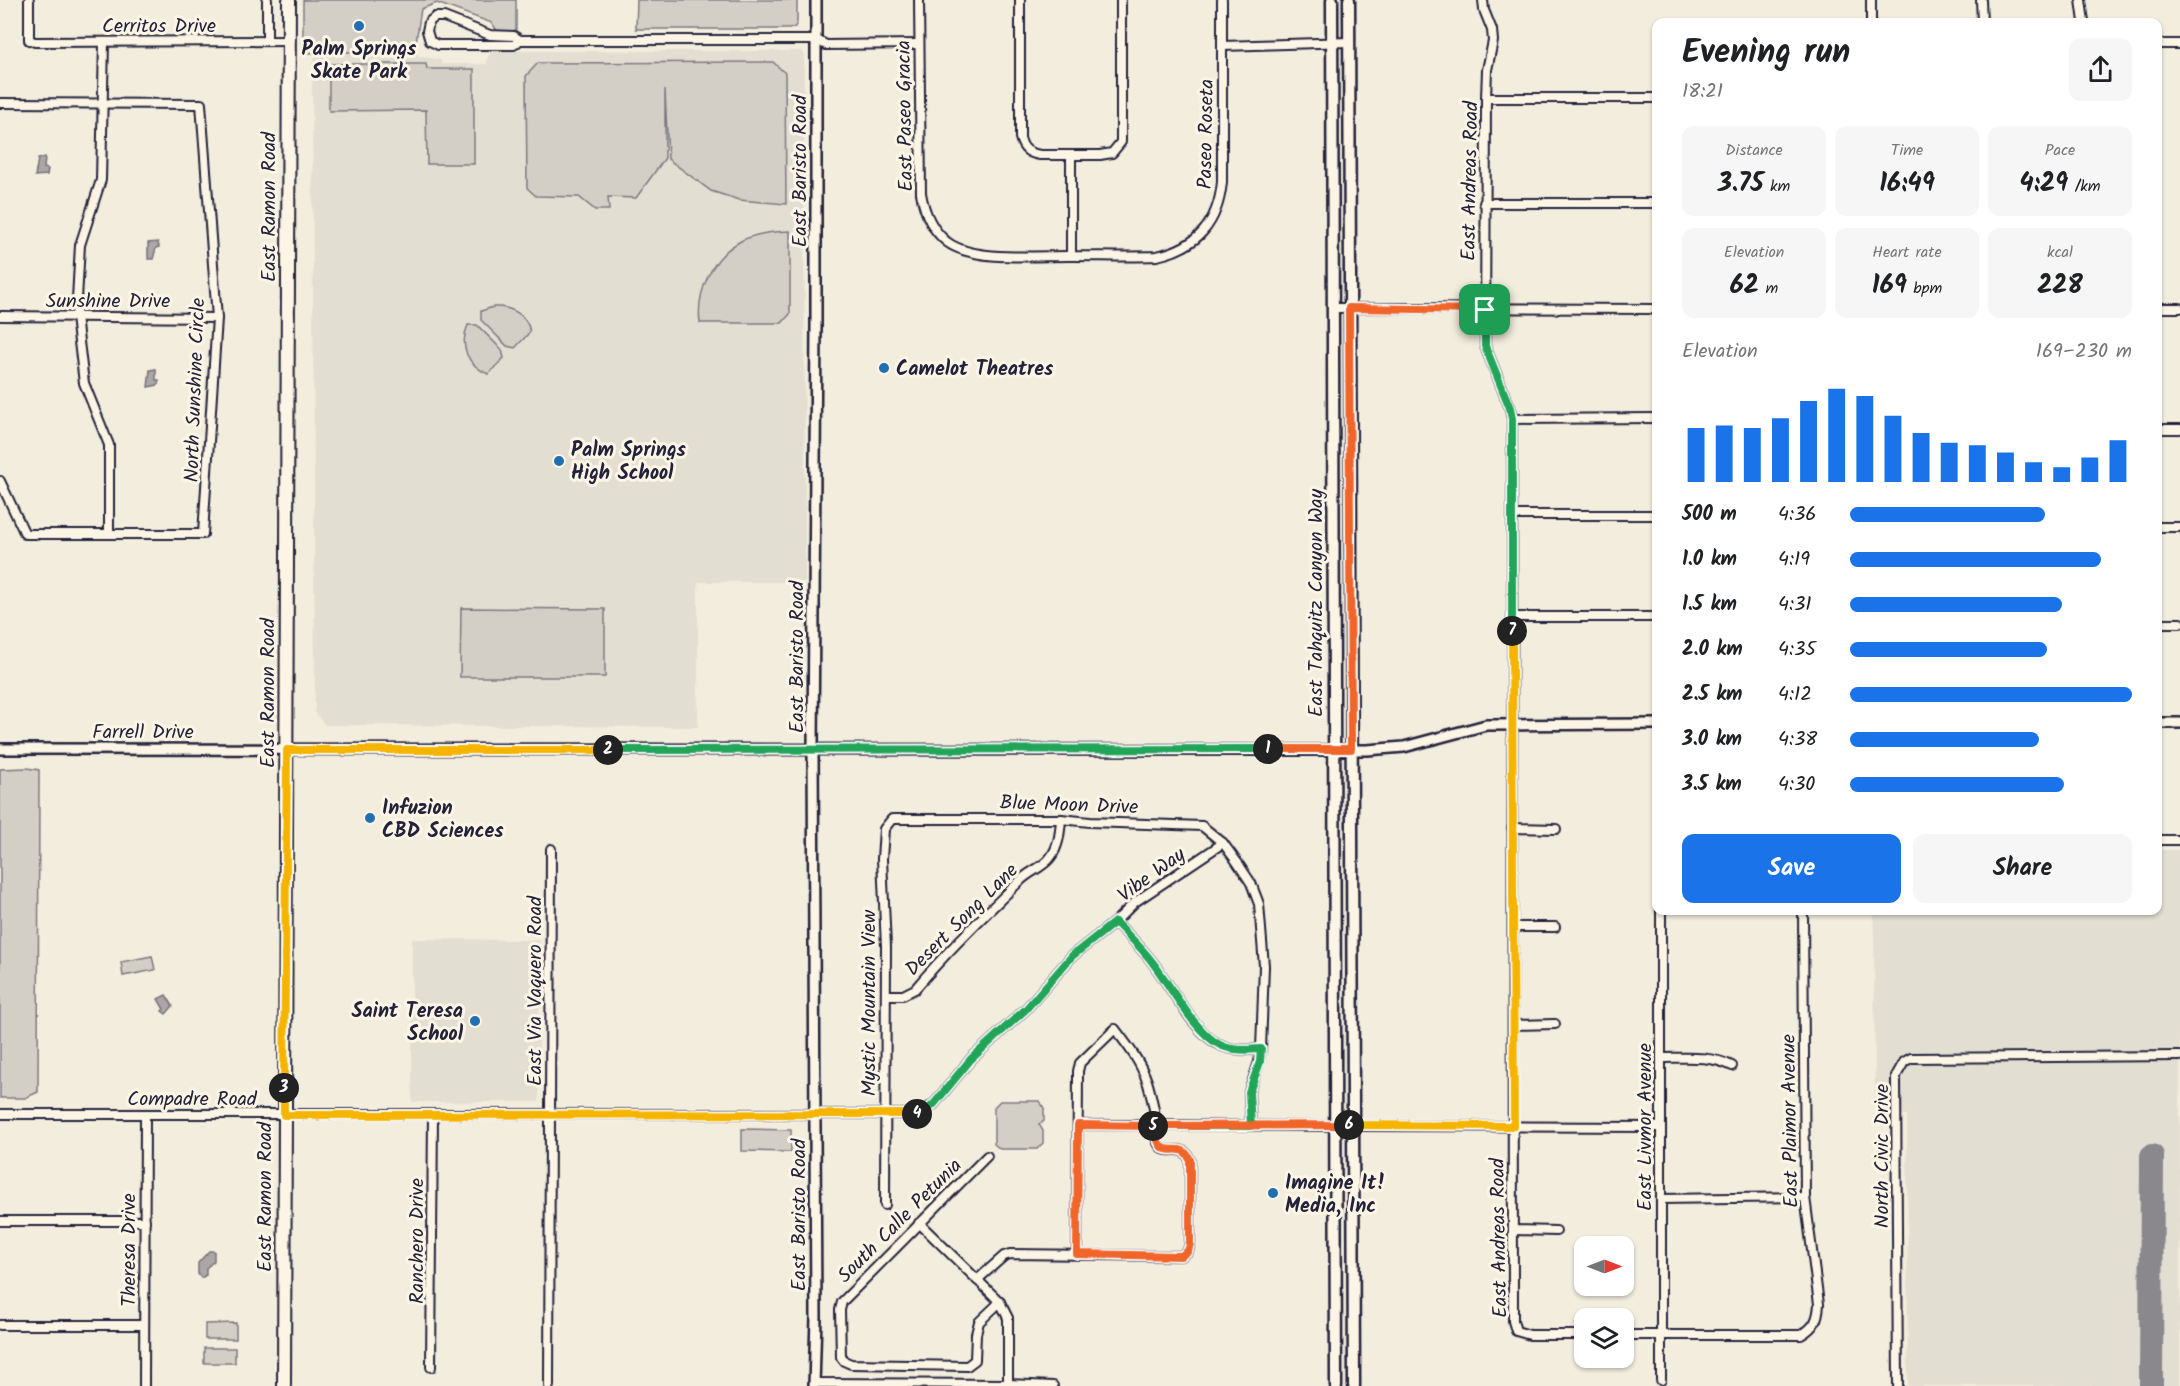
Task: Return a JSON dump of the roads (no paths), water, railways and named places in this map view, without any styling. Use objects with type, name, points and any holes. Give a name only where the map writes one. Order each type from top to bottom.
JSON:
[{"type":"main road","name":"East Ramon Road","points":[[284,1386],[289,0]]},
{"type":"main road","name":"East Tahquitz Canyon Way","points":[[1332,0],[1336,1386]]},
{"type":"main road","name":"East Tahquitz Canyon Way","points":[[1349,0],[1354,1386]]},
{"type":"street","name":"Cerritos Drive","points":[[29,0],[29,40],[35,42],[289,41]]},
{"type":"street","points":[[267,0],[267,41]]},
{"type":"street","name":"East Baristo Road","points":[[814,1384],[816,1114],[813,750],[816,0]]},
{"type":"street","name":"East Paseo Gracia","points":[[919,0],[921,193],[924,208],[938,232],[947,242],[985,255],[1003,257],[1071,255]]},
{"type":"street","points":[[1020,0],[1020,138],[1023,147],[1030,153],[1040,155],[1112,153],[1121,142],[1121,0]]},
{"type":"street","name":"Paseo Roseta","points":[[1071,255],[1157,256],[1174,252],[1207,228],[1216,214],[1221,198],[1222,182],[1222,0]]},
{"type":"street","name":"East Andreas Road","points":[[1483,0],[1493,41],[1487,70],[1486,98],[1485,346],[1510,408],[1512,419],[1513,1321],[1516,1331],[1530,1335],[1574,1335]]},
{"type":"street","points":[[1871,0],[1871,18]]},
{"type":"street","points":[[1981,0],[1982,18]]},
{"type":"street","points":[[2081,0],[2083,18]]},
{"type":"street","points":[[520,40],[514,45],[438,45],[430,41],[427,31],[429,22],[435,17],[444,17],[490,35],[514,36],[520,40],[817,40],[826,45],[918,44]]},
{"type":"street","points":[[0,481],[25,534],[109,534],[109,446],[84,382],[76,316],[80,245],[101,180],[104,42]]},
{"type":"street","points":[[1222,46],[1349,42]]},
{"type":"street","points":[[2162,44],[2180,44]]},
{"type":"street","points":[[1486,98],[1652,98]]},
{"type":"street","points":[[0,103],[103,103]]},
{"type":"street","name":"North Sunshine Circle","points":[[103,103],[201,104],[217,318],[203,534],[109,534]]},
{"type":"street","points":[[1071,155],[1071,255]]},
{"type":"street","points":[[1484,203],[1652,203]]},
{"type":"street","points":[[1332,308],[1652,309]]},
{"type":"street","points":[[2162,308],[2180,308]]},
{"type":"street","name":"Sunshine Drive","points":[[0,316],[217,318]]},
{"type":"street","points":[[1512,419],[1652,418]]},
{"type":"street","points":[[2162,429],[2180,429]]},
{"type":"street","points":[[1513,515],[1652,515]]},
{"type":"street","points":[[2162,527],[2180,527]]},
{"type":"street","points":[[1512,617],[1652,617]]},
{"type":"street","points":[[2162,623],[2180,623]]},
{"type":"street","points":[[2162,723],[2180,723]]},
{"type":"street","name":"Farrell Drive","points":[[0,749],[1351,749],[1404,747],[1486,724],[1652,724]]},
{"type":"street","name":"Mystic Mountain View","points":[[885,1205],[886,996],[883,842],[884,829],[892,819],[908,819]]},
{"type":"street","name":"Blue Moon Drive","points":[[908,819],[1061,819],[1202,826],[1223,843],[1251,883],[1259,904],[1264,966],[1260,1062],[1249,1092],[1251,1126]]},
{"type":"street","name":"Desert Song Lane","points":[[886,996],[903,995],[915,989],[983,915],[1025,876],[1039,868],[1051,857],[1060,834],[1061,819]]},
{"type":"street","points":[[1512,828],[1556,829]]},
{"type":"street","points":[[2162,840],[2180,840]]},
{"type":"street","name":"Vibe Way","points":[[816,1114],[920,1114],[934,1104],[971,1059],[1026,1009],[1072,956],[1115,922],[1135,902],[1223,843]]},
{"type":"street","name":"East Via Vaquero Road","points":[[549,1386],[551,849]]},
{"type":"street","name":"East Livmor Avenue","points":[[1661,915],[1661,1380]]},
{"type":"street","name":"East Plaimor Avenue","points":[[1661,1336],[1801,1335],[1812,1329],[1819,1317],[1820,1304],[1805,1197],[1803,915]]},
{"type":"street","points":[[1115,922],[1152,960],[1190,1017],[1208,1037],[1220,1045],[1237,1050],[1261,1049]]},
{"type":"street","points":[[1513,927],[1555,927]]},
{"type":"street","points":[[1513,1024],[1555,1024]]},
{"type":"street","points":[[977,1280],[1004,1256],[1077,1254],[1181,1256],[1188,1251],[1190,1244],[1190,1160],[1187,1153],[1181,1150],[1167,1150],[1161,1147],[1157,1140],[1149,1090],[1137,1057],[1115,1029],[1080,1063],[1077,1254]]},
{"type":"street","name":"North Civic Drive","points":[[1898,1386],[1896,1076],[1904,1062],[1911,1058],[2180,1056]]},
{"type":"street","points":[[1661,1058],[1708,1058],[1721,1060],[1732,1066]]},
{"type":"street","name":"Compadre Road","points":[[0,1114],[816,1114]]},
{"type":"street","name":"Theresa Drive","points":[[144,1386],[145,1114]]},
{"type":"street","name":"Ranchero Drive","points":[[431,1367],[433,1114]]},
{"type":"street","points":[[1078,1125],[1661,1127]]},
{"type":"street","name":"South Calle Petunia","points":[[987,1156],[842,1302],[840,1310],[841,1357],[851,1364],[967,1366],[975,1360],[979,1322],[1000,1302]]},
{"type":"street","points":[[1661,1199],[1805,1197]]},
{"type":"street","points":[[0,1221],[145,1221]]},
{"type":"street","points":[[919,1223],[1000,1302],[1006,1311],[1008,1318],[1008,1384]]},
{"type":"street","points":[[1513,1230],[1556,1230]]},
{"type":"street","points":[[0,1325],[144,1325]]},
{"type":"street","points":[[1634,1335],[1661,1336]]},
{"type":"street","points":[[814,1384],[1053,1386]]},
{"type":"place","name":"Palm Springs Skate Park","points":[[359,26]]},
{"type":"place","name":"Camelot Theatres","points":[[884,368]]},
{"type":"place","name":"Palm Springs High School","points":[[559,461]]},
{"type":"place","name":"Infuzion CBD Sciences","points":[[370,818]]},
{"type":"place","name":"Saint Teresa School","points":[[475,1021]]},
{"type":"place","name":"Imagine It! Media, Inc","points":[[1273,1193]]}]
